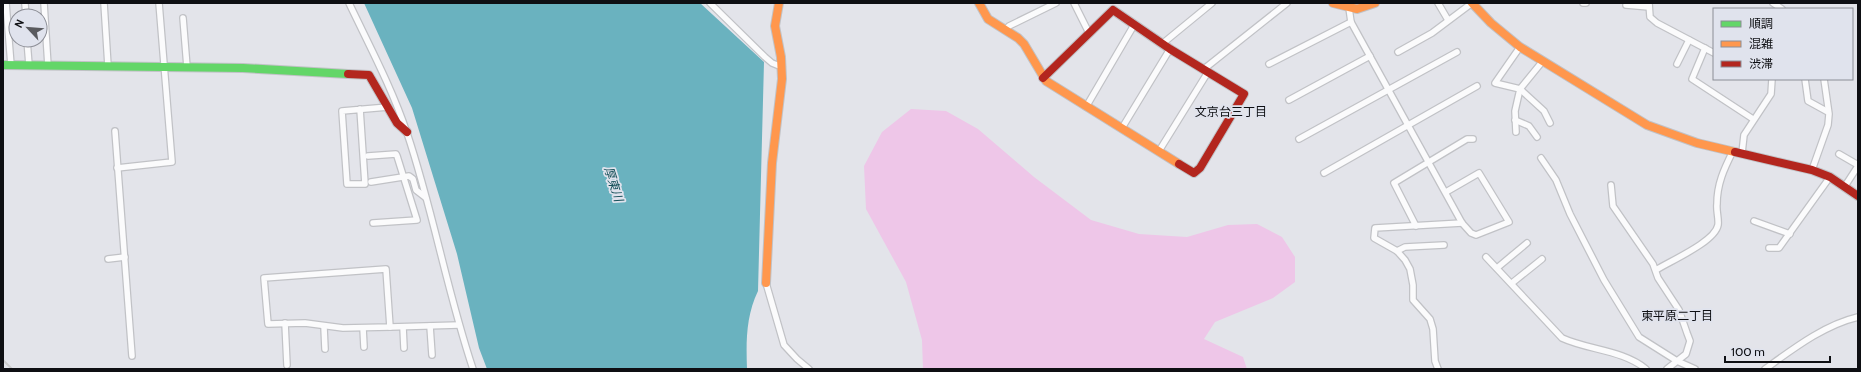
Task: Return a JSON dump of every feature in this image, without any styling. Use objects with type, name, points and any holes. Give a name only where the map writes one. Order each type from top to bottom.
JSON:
[{"type":"street","points":[[6,3],[7,65],[243,68],[369,75],[397,123],[407,132]]},
{"type":"street","points":[[44,3],[48,66]]},
{"type":"street","points":[[104,3],[108,66]]},
{"type":"street","points":[[117,168],[172,162],[159,3]]},
{"type":"street","points":[[349,3],[377,61],[407,132],[459,325],[473,369]]},
{"type":"street","points":[[710,3],[765,57],[772,63],[782,66]]},
{"type":"street","points":[[779,3],[775,32],[782,66],[782,79],[771,176],[766,283],[784,345],[809,369]]},
{"type":"street","points":[[979,3],[984,17],[1024,44],[1043,78],[1194,173],[1200,168],[1244,94],[1206,70],[1170,50],[1113,10],[1043,78]]},
{"type":"street","points":[[1005,30],[1009,26],[1056,3]]},
{"type":"street","points":[[1074,3],[1090,32]]},
{"type":"street","points":[[1162,44],[1212,3]]},
{"type":"street","points":[[1160,151],[1206,70],[1287,3]]},
{"type":"street","points":[[1332,3],[1349,8],[1364,8],[1375,3]]},
{"type":"street","points":[[1438,3],[1448,20]]},
{"type":"street","points":[[1398,52],[1444,26],[1448,20],[1472,3],[1491,23],[1520,47],[1542,62],[1647,125],[1671,135],[1697,143],[1812,170],[1830,177],[1858,196]]},
{"type":"street","points":[[1626,6],[1649,5],[1650,17],[1657,23],[1713,52]]},
{"type":"street","points":[[1349,8],[1351,22],[1430,162],[1462,223],[1471,233],[1476,235],[1509,222],[1479,173],[1446,192]]},
{"type":"street","points":[[183,18],[187,67]]},
{"type":"street","points":[[1268,64],[1351,22]]},
{"type":"street","points":[[1086,106],[1134,25]]},
{"type":"street","points":[[1677,64],[1689,40]]},
{"type":"street","points":[[1520,47],[1496,83],[1520,89],[1544,111],[1550,123]]},
{"type":"street","points":[[28,48],[29,66]]},
{"type":"street","points":[[1705,48],[1692,79],[1753,119]]},
{"type":"street","points":[[1122,128],[1170,50]]},
{"type":"street","points":[[1299,139],[1457,52]]},
{"type":"street","points":[[1290,100],[1370,56]]},
{"type":"street","points":[[1516,132],[1515,111],[1520,89],[1542,62]]},
{"type":"street","points":[[1805,80],[1808,101],[1828,112]]},
{"type":"street","points":[[1812,170],[1828,126],[1824,80]]},
{"type":"street","points":[[1656,270],[1699,246],[1716,230],[1718,225],[1716,207],[1719,182],[1738,152],[1744,135],[1753,119],[1771,94],[1772,81]]},
{"type":"street","points":[[1324,174],[1477,86]]},
{"type":"street","points":[[360,110],[366,184],[347,184],[342,111],[388,107]]},
{"type":"street","points":[[1515,120],[1529,126],[1537,137]]},
{"type":"street","points":[[115,131],[132,356]]},
{"type":"street","points":[[1416,226],[1394,183],[1467,139],[1473,139]]},
{"type":"street","points":[[368,156],[396,154],[405,177],[417,220],[373,223]]},
{"type":"street","points":[[1839,154],[1858,165],[1845,186]]},
{"type":"street","points":[[1541,158],[1556,180],[1570,214],[1604,280],[1638,337],[1677,361],[1695,369]]},
{"type":"street","points":[[371,182],[409,176],[413,179],[416,190],[425,197]]},
{"type":"street","points":[[1768,248],[1779,248],[1830,177]]},
{"type":"street","points":[[1611,185],[1613,206],[1656,270],[1658,278],[1679,310],[1690,341],[1686,354],[1682,359],[1667,369]]},
{"type":"street","points":[[1754,221],[1790,234]]},
{"type":"street","points":[[1438,369],[1435,361],[1433,329],[1430,319],[1413,300],[1413,285],[1410,269],[1405,260],[1397,251],[1374,238],[1375,228],[1462,223]]},
{"type":"street","points":[[1497,268],[1527,243]]},
{"type":"street","points":[[1397,251],[1405,247],[1444,245]]},
{"type":"street","points":[[108,258],[125,257]]},
{"type":"street","points":[[1486,257],[1562,338],[1574,344],[1618,355],[1646,369]]},
{"type":"street","points":[[1512,283],[1542,259]]},
{"type":"street","points":[[390,327],[386,269],[264,278],[268,324],[305,323],[324,327],[363,328],[459,325]]},
{"type":"street","points":[[1765,369],[1816,335],[1835,325],[1858,317]]},
{"type":"street","points":[[285,323],[287,365]]},
{"type":"street","points":[[430,326],[432,355]]},
{"type":"street","points":[[324,327],[325,349]]},
{"type":"street","points":[[403,327],[404,348]]},
{"type":"street","points":[[363,328],[364,347]]},
{"type":"shaded area","points":[[911,109],[946,111],[978,129],[1034,177],[1091,220],[1139,234],[1187,237],[1228,225],[1257,224],[1282,237],[1295,257],[1295,282],[1273,298],[1215,322],[1204,339],[1243,357],[1247,369],[923,369],[922,340],[906,282],[866,209],[864,166],[882,132]]},
{"type":"water","name":"厚東川","points":[[364,3],[700,3],[764,62],[758,291],[749,319],[747,369],[487,369],[479,348],[457,254],[412,108]]},
{"type":"railway","points":[[3,360],[12,369]]},
{"type":"traffic: fast","points":[[3,65],[243,68],[348,74]]},
{"type":"traffic: slow","points":[[766,283],[772,163],[782,79],[781,57],[775,26],[779,3]]},
{"type":"traffic: slow","points":[[979,3],[988,19],[1018,38],[1024,44],[1046,81],[1179,164]]},
{"type":"traffic: slow","points":[[1333,3],[1357,9],[1375,3]]},
{"type":"traffic: slow","points":[[1472,3],[1491,23],[1520,47],[1647,125],[1697,143],[1735,152]]},
{"type":"traffic: jam","points":[[1043,78],[1113,10],[1170,49],[1244,94],[1200,168],[1194,173],[1179,164]]},
{"type":"traffic: jam","points":[[348,74],[369,75],[397,123],[407,132]]},
{"type":"traffic: jam","points":[[1735,152],[1812,170],[1830,177],[1858,196]]},
{"type":"district","name":"文京台三丁目","points":[[1231,111]]},
{"type":"district","name":"東平原二丁目","points":[[1677,315]]}]
